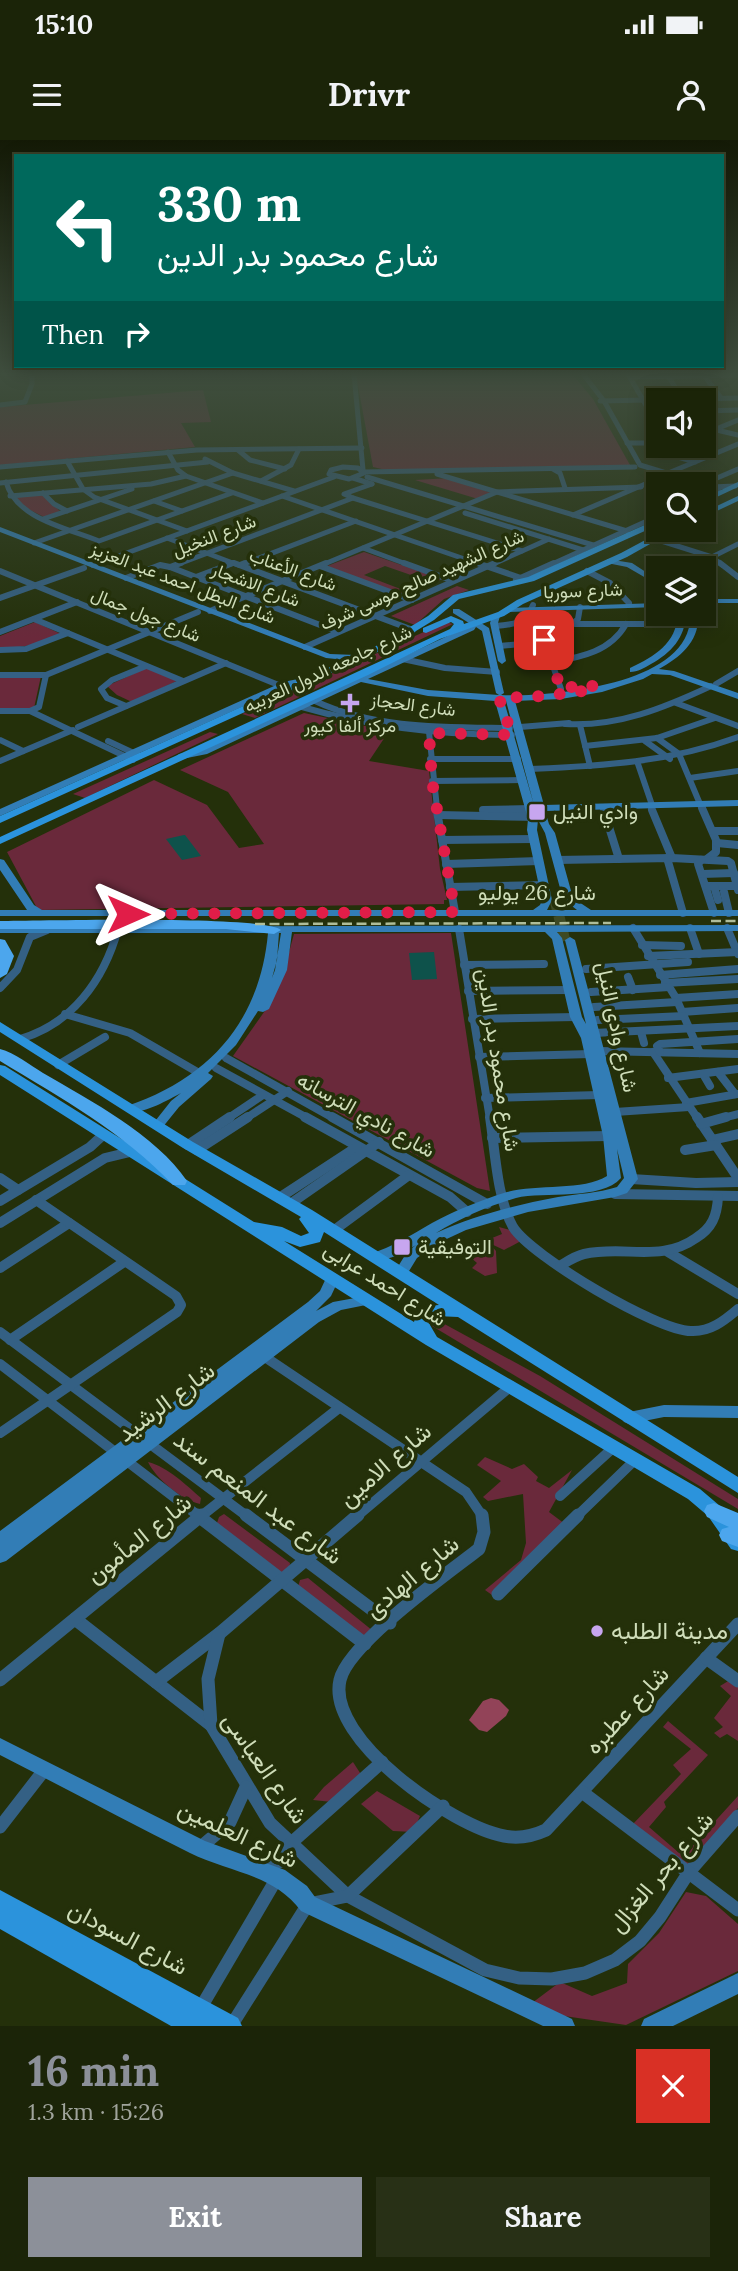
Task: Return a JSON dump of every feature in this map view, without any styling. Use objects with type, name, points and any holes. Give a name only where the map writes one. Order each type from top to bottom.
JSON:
[{"type":"highway","points":[[0,925],[155,922],[214,919],[239,914]]},
{"type":"highway","points":[[155,922],[281,930]]},
{"type":"highway","points":[[0,974],[6,960],[2,946]]},
{"type":"highway","points":[[0,1054],[138,1140],[161,1160],[179,1181]]},
{"type":"highway","points":[[715,1511],[736,1535]]},
{"type":"main road","points":[[716,495],[735,486]]},
{"type":"main road","points":[[716,509],[736,500]]},
{"type":"main road","name":"شارع جامعه الدول العربيه","points":[[0,820],[104,770],[192,734],[396,639],[415,629],[461,595],[492,589],[554,569],[612,540],[646,527]]},
{"type":"main road","points":[[642,529],[646,531]]},
{"type":"main road","name":"شارع جامعه الدول العربيه","points":[[0,841],[227,735],[362,677],[454,630],[474,623],[497,621],[520,602],[649,542]]},
{"type":"main road","points":[[554,569],[582,573]]},
{"type":"main road","points":[[448,602],[456,611],[497,621]]},
{"type":"main road","points":[[396,639],[417,634],[446,620],[460,622],[454,630]]},
{"type":"main road","points":[[238,712],[236,715],[241,719],[267,717]]},
{"type":"main road","points":[[192,734],[223,725],[231,728],[227,735]]},
{"type":"main road","name":"شارع احمد عرابى","points":[[0,1026],[58,1065],[307,1214],[738,1486]]},
{"type":"main road","name":"شارع احمد عرابى","points":[[0,1069],[366,1301],[636,1459],[694,1494],[715,1511]]},
{"type":"main road","points":[[249,1226],[269,1228],[300,1242],[308,1241],[317,1233],[308,1223],[307,1214]]},
{"type":"main road","points":[[432,1341],[422,1325],[423,1316],[437,1310],[461,1312]]},
{"type":"main road","name":"شارع السودان","points":[[0,1901],[197,2017]]},
{"type":"main road","name":"شارع السودان","points":[[0,1917],[197,2017],[230,2026]]},
{"type":"street","points":[[0,467],[55,462]]},
{"type":"street","points":[[67,462],[83,489],[100,500],[187,531]]},
{"type":"street","points":[[173,462],[186,476],[263,503]]},
{"type":"street","points":[[208,462],[3,482],[10,496],[24,510],[99,541],[232,493]]},
{"type":"street","points":[[208,462],[233,473],[295,492]]},
{"type":"street","points":[[258,462],[285,469]]},
{"type":"street","points":[[261,481],[293,462]]},
{"type":"street","points":[[348,462],[348,467]]},
{"type":"street","points":[[363,462],[363,473]]},
{"type":"street","points":[[632,462],[635,467]]},
{"type":"street","points":[[638,462],[658,472]]},
{"type":"street","points":[[672,472],[695,462]]},
{"type":"street","points":[[334,477],[329,474],[331,470],[348,467],[583,546]]},
{"type":"street","points":[[353,478],[363,473],[471,470],[635,467],[654,472]]},
{"type":"street","points":[[553,469],[560,473],[565,488]]},
{"type":"street","points":[[716,482],[738,469]]},
{"type":"street","points":[[451,478],[471,470]]},
{"type":"street","points":[[424,471],[627,531]]},
{"type":"street","points":[[34,543],[233,473]]},
{"type":"street","points":[[43,519],[151,484],[186,476]]},
{"type":"street","points":[[0,598],[334,477],[353,478],[574,547],[612,540],[646,522]]},
{"type":"street","points":[[10,496],[151,484]]},
{"type":"street","name":"شارع النخيل","points":[[353,498],[344,494],[372,484]]},
{"type":"street","points":[[573,515],[646,484]]},
{"type":"street","points":[[716,487],[735,486]]},
{"type":"street","points":[[210,611],[497,492],[641,487]]},
{"type":"street","points":[[43,493],[67,511]]},
{"type":"street","points":[[282,496],[526,577],[583,546]]},
{"type":"street","points":[[353,498],[518,550]]},
{"type":"street","name":"شارع النخيل","points":[[126,578],[160,565],[170,567],[353,498]]},
{"type":"street","points":[[153,501],[183,511]]},
{"type":"street","points":[[551,508],[591,508]]},
{"type":"street","points":[[196,577],[356,521]]},
{"type":"street","name":"شارع البطل احمد عبد العزيز","points":[[0,529],[319,660],[329,670]]},
{"type":"street","name":"شارع البطل احمد عبد العزيز","points":[[0,535],[126,578],[329,656],[356,658]]},
{"type":"street","name":"شارع الشهيد صالح موسى شرف","points":[[302,646],[542,537]]},
{"type":"street","name":"شارع الأعناب","points":[[167,538],[415,629]]},
{"type":"street","name":"شارع الشهيد صالح موسى شرف","points":[[518,550],[550,539]]},
{"type":"street","points":[[664,542],[709,556]]},
{"type":"street","points":[[714,556],[738,544]]},
{"type":"street","points":[[363,548],[447,579]]},
{"type":"street","points":[[727,550],[738,555]]},
{"type":"street","points":[[624,555],[646,574]]},
{"type":"street","points":[[716,560],[738,576]]},
{"type":"street","points":[[610,561],[633,564],[646,569]]},
{"type":"street","name":"شارع الشهيد صالح موسى شرف","points":[[409,599],[447,579],[487,564]]},
{"type":"street","points":[[320,566],[409,599]]},
{"type":"street","name":"شارع الاشجار","points":[[170,567],[333,629]]},
{"type":"street","name":"شارع جول جمال","points":[[0,571],[281,686]]},
{"type":"street","points":[[582,573],[610,583],[629,603]]},
{"type":"street","points":[[0,632],[77,602]]},
{"type":"street","name":"شارع سوريا","points":[[520,602],[533,607],[646,604]]},
{"type":"street","points":[[716,603],[738,602]]},
{"type":"street","name":"شارع سوريا","points":[[497,621],[533,607],[646,604]]},
{"type":"street","points":[[456,611],[474,623],[522,621],[531,614],[533,607]]},
{"type":"street","points":[[499,646],[545,641],[568,635],[578,624],[580,607]]},
{"type":"street","points":[[0,675],[46,675],[198,612]]},
{"type":"street","name":"شارع الشهيد صالح موسى شرف","points":[[302,646],[333,629],[374,614]]},
{"type":"street","points":[[34,619],[183,681]]},
{"type":"street","points":[[497,621],[505,695]]},
{"type":"street","points":[[497,621],[497,672],[514,730],[523,780],[537,815],[548,829],[557,860],[558,900]]},
{"type":"street","points":[[578,624],[646,622]]},
{"type":"street","points":[[399,658],[471,628],[474,623]]},
{"type":"street","points":[[553,662],[579,657],[608,645],[620,635],[626,624]]},
{"type":"street","points":[[609,682],[646,664],[676,640],[680,626]]},
{"type":"street","points":[[182,757],[204,752],[362,677],[448,696],[505,695],[609,682],[652,670],[663,664],[687,642],[694,626]]},
{"type":"street","points":[[0,650],[26,649],[68,633]]},
{"type":"street","points":[[676,640],[687,642]]},
{"type":"street","points":[[545,641],[561,689]]},
{"type":"street","points":[[319,660],[329,656]]},
{"type":"street","points":[[399,658],[445,668],[497,672]]},
{"type":"street","points":[[0,761],[226,663]]},
{"type":"street","points":[[663,664],[673,672]]},
{"type":"street","points":[[126,706],[107,698],[101,689],[112,680],[146,666]]},
{"type":"street","points":[[652,670],[673,672],[738,694]]},
{"type":"street","name":"شارع الحجاز","points":[[565,724],[620,720],[667,706],[738,671]]},
{"type":"street","points":[[39,707],[46,675]]},
{"type":"street","points":[[30,711],[76,729],[134,757],[281,686],[308,680]]},
{"type":"street","points":[[505,695],[593,686]]},
{"type":"street","name":"شارع الحجاز","points":[[315,701],[341,711],[429,733],[514,730],[667,706]]},
{"type":"street","points":[[676,703],[738,726]]},
{"type":"street","points":[[0,712],[30,711],[39,707]]},
{"type":"street","points":[[39,707],[76,729]]},
{"type":"street","name":"شارع الحجاز","points":[[302,707],[379,726],[514,730]]},
{"type":"street","points":[[585,746],[645,741],[715,718]]},
{"type":"street","points":[[379,726],[385,720]]},
{"type":"street","points":[[580,725],[590,766]]},
{"type":"street","points":[[514,730],[530,769],[537,815],[558,900]]},
{"type":"street","points":[[429,733],[432,781],[455,912]]},
{"type":"street","points":[[530,769],[681,760],[738,737]]},
{"type":"street","points":[[657,738],[681,760],[690,778],[717,843],[713,856],[701,860],[698,864],[702,874],[733,913]]},
{"type":"street","points":[[0,740],[23,751]]},
{"type":"street","points":[[645,741],[668,759]]},
{"type":"street","points":[[430,760],[518,759]]},
{"type":"street","points":[[638,764],[669,858],[683,912]]},
{"type":"street","points":[[0,813],[104,770]]},
{"type":"street","points":[[690,778],[738,771]]},
{"type":"street","points":[[432,781],[523,780]]},
{"type":"street","points":[[438,813],[537,815],[557,810],[738,805]]},
{"type":"street","points":[[557,810],[652,808]]},
{"type":"street","points":[[604,811],[619,859]]},
{"type":"street","points":[[537,815],[533,837],[543,883],[558,900],[590,912]]},
{"type":"street","points":[[713,831],[738,831]]},
{"type":"street","points":[[442,838],[533,837]]},
{"type":"street","points":[[717,843],[734,844]]},
{"type":"street","points":[[734,844],[738,854]]},
{"type":"street","points":[[711,886],[738,887],[730,862],[734,844]]},
{"type":"street","points":[[557,860],[669,858],[730,862]]},
{"type":"street","points":[[446,861],[538,859]]},
{"type":"street","points":[[0,862],[30,907],[46,914]]},
{"type":"street","points":[[702,874],[734,873]]},
{"type":"street","points":[[450,885],[543,883]]},
{"type":"street","points":[[711,886],[714,913]]},
{"type":"street","points":[[537,912],[558,900]]},
{"type":"street","name":"شارع 26 يوليو","points":[[0,913],[733,913]]},
{"type":"street","name":"شارع 26 يوليو","points":[[0,925],[48,929],[281,930],[732,928]]},
{"type":"street","name":"شارع وادى النيل","points":[[548,928],[568,939],[586,969],[594,1007],[593,1041],[599,1094],[614,1165]]},
{"type":"street","points":[[633,928],[677,1000],[700,1053]]},
{"type":"street","points":[[690,928],[699,954]]},
{"type":"street","points":[[586,969],[699,954],[738,953],[732,928]]},
{"type":"street","points":[[0,988],[17,970],[30,937],[48,929]]},
{"type":"street","points":[[20,1040],[44,1031],[65,1014],[103,969],[114,947],[118,929]]},
{"type":"street","name":"شارع محمود بدر الدين","points":[[459,929],[506,1212]]},
{"type":"street","points":[[131,1108],[161,1098],[226,1058],[270,984],[281,930]]},
{"type":"street","points":[[568,939],[593,1041]]},
{"type":"street","name":"شارع وادى النيل","points":[[568,939],[569,988],[575,1016],[593,1041],[631,1172]]},
{"type":"street","points":[[642,945],[681,946]]},
{"type":"street","points":[[651,960],[688,962]]},
{"type":"street","points":[[464,962],[543,961]]},
{"type":"street","points":[[591,992],[633,990],[665,982],[722,975],[738,969]]},
{"type":"street","points":[[593,1041],[683,1014],[738,1010],[734,994],[722,975]]},
{"type":"street","points":[[722,975],[738,979]]},
{"type":"street","points":[[628,977],[633,990]]},
{"type":"street","points":[[468,989],[569,988]]},
{"type":"street","points":[[594,1007],[734,994]]},
{"type":"street","points":[[65,1014],[130,1033],[208,1069]]},
{"type":"street","points":[[472,1017],[575,1016]]},
{"type":"street","points":[[158,1125],[248,1025]]},
{"type":"street","points":[[478,1055],[593,1041],[641,1032],[738,1026]]},
{"type":"street","points":[[641,1032],[644,1043]]},
{"type":"street","points":[[58,1065],[105,1037]]},
{"type":"street","points":[[607,1189],[614,1178],[614,1165],[631,1172],[696,1183],[738,1179],[668,1078],[656,1052],[658,1044],[738,1039]]},
{"type":"street","points":[[593,1041],[656,1052],[738,1054]]},
{"type":"street","name":"شارع نادي الترسانه","points":[[226,1058],[488,1204]]},
{"type":"street","name":"شارع نادي الترسانه","points":[[208,1069],[263,1095],[450,1197],[467,1212]]},
{"type":"street","points":[[668,1078],[738,1069]]},
{"type":"street","points":[[615,1112],[687,1105],[736,1094],[718,1072]]},
{"type":"street","points":[[703,1074],[710,1086]]},
{"type":"street","points":[[193,1147],[288,1091]]},
{"type":"street","points":[[485,1098],[551,1098],[599,1094]]},
{"type":"street","points":[[193,1147],[263,1095]]},
{"type":"street","points":[[701,1124],[738,1114]]},
{"type":"street","points":[[685,1150],[738,1134]]},
{"type":"street","points":[[0,1201],[90,1147],[103,1135]]},
{"type":"street","points":[[492,1138],[609,1136]]},
{"type":"street","points":[[285,1201],[361,1149],[380,1142]]},
{"type":"street","points":[[0,1223],[105,1158],[130,1152]]},
{"type":"street","points":[[726,1159],[738,1158]]},
{"type":"street","points":[[373,1256],[402,1248],[467,1212],[504,1197],[622,1190],[631,1172]]},
{"type":"street","points":[[333,1231],[409,1175]]},
{"type":"street","points":[[0,1178],[18,1190]]},
{"type":"street","points":[[607,1189],[738,1196]]},
{"type":"street","points":[[401,1273],[410,1255],[446,1234],[566,1194]]},
{"type":"street","points":[[560,1266],[586,1254],[668,1252],[685,1246],[709,1230],[716,1219],[718,1197]]},
{"type":"street","points":[[0,1433],[177,1312],[181,1302],[36,1200]]},
{"type":"street","points":[[506,1212],[524,1241],[560,1266],[673,1329],[711,1329],[738,1309]]},
{"type":"street","points":[[1,1266],[69,1223]]},
{"type":"street","points":[[668,1252],[738,1294]]},
{"type":"street","points":[[10,1340],[124,1262]]},
{"type":"street","name":"شارع الرشيد","points":[[0,1540],[121,1457],[259,1353],[313,1307],[326,1293],[332,1279]]},
{"type":"street","name":"شارع الرشيد","points":[[259,1353],[321,1313],[347,1303],[366,1301]]},
{"type":"street","name":"شارع عبد المنعم سند","points":[[0,1332],[390,1623]]},
{"type":"street","name":"شارع الهادى","points":[[259,1353],[466,1492],[478,1504],[485,1519],[485,1534],[479,1549],[365,1644],[346,1665],[338,1693],[353,1730],[382,1762],[443,1806]]},
{"type":"street","points":[[0,1364],[365,1644]]},
{"type":"street","name":"شارع الامين","points":[[156,1682],[220,1633],[511,1386]]},
{"type":"street","name":"شارع المأمون","points":[[0,1680],[200,1517],[340,1408]]},
{"type":"street","points":[[629,1418],[664,1411],[737,1413]]},
{"type":"street","points":[[560,1496],[614,1447]]},
{"type":"street","name":"شارع الرشيد","points":[[0,1556],[121,1457]]},
{"type":"street","points":[[498,1594],[636,1459]]},
{"type":"street","name":"شارع العباسى","points":[[75,1619],[211,1725],[270,1823],[348,1896]]},
{"type":"street","name":"شارع عطبره","points":[[443,1806],[498,1835],[515,1838],[546,1830],[738,1624]]},
{"type":"street","points":[[211,1725],[207,1706],[207,1678],[220,1633]]},
{"type":"street","points":[[706,1658],[738,1681]]},
{"type":"street","name":"شارع العلمين","points":[[0,1746],[200,1848],[278,1876],[300,1893],[308,1904],[565,2026]]},
{"type":"street","points":[[256,1868],[268,1868],[279,1863],[287,1855],[290,1844],[382,1762]]},
{"type":"street","points":[[0,1827],[45,1769]]},
{"type":"street","points":[[200,1848],[217,1836],[231,1821],[241,1805],[246,1787]]},
{"type":"street","points":[[582,1792],[738,1910]]},
{"type":"street","points":[[230,2026],[308,1904],[348,1896],[443,1806]]},
{"type":"street","name":"شارع بحر الغزال","points":[[348,1896],[485,1970],[519,1978],[552,1979],[585,1973],[615,1960],[640,1941],[660,1917],[689,1872],[738,1816]]},
{"type":"street","points":[[197,2017],[278,1876]]},
{"type":"street","points":[[651,2026],[738,1983]]},
{"type":"shaded area","points":[[0,462],[32,462],[0,465]]},
{"type":"shaded area","points":[[372,462],[628,462],[630,465],[386,470],[373,467]]},
{"type":"shaded area","points":[[451,478],[491,493],[478,499],[415,480]]},
{"type":"shaded area","points":[[41,494],[60,511],[44,517],[22,506],[14,497]]},
{"type":"shaded area","points":[[364,552],[442,579],[434,583],[385,566],[364,575],[411,593],[405,596],[327,566]]},
{"type":"shaded area","points":[[457,586],[469,590],[444,599],[415,625],[391,616]]},
{"type":"shaded area","points":[[35,622],[61,634],[32,645],[0,647],[0,636]]},
{"type":"shaded area","points":[[446,622],[453,624],[255,718],[242,714]]},
{"type":"shaded area","points":[[146,668],[179,680],[132,702],[117,695],[107,686]]},
{"type":"shaded area","points":[[41,676],[34,708],[0,709],[0,677]]},
{"type":"shaded area","points":[[304,713],[389,731],[369,761],[429,771],[440,869],[447,900],[444,900],[444,904],[38,910],[7,852],[154,780],[207,805],[239,848],[264,844],[228,792],[180,770]]},
{"type":"shaded area","points":[[210,732],[218,734],[85,798],[73,794]]},
{"type":"shaded area","points":[[451,933],[490,1191],[477,1188],[233,1056],[269,1005],[281,981],[294,934]]},
{"type":"shaded area","points":[[499,1227],[510,1230],[521,1241],[504,1250],[489,1243],[496,1251],[497,1273],[485,1276],[472,1268],[477,1263],[462,1250],[502,1234]]},
{"type":"shaded area","points":[[435,1321],[540,1376],[738,1499],[738,1509],[432,1326]]},
{"type":"shaded area","points":[[485,1457],[512,1469],[524,1464],[538,1477],[536,1481],[549,1488],[572,1470],[549,1512],[565,1524],[492,1595],[485,1590],[521,1560],[526,1543],[523,1494],[488,1501],[483,1497],[501,1481],[477,1465]]},
{"type":"shaded area","points":[[148,1462],[170,1472],[183,1482],[201,1498],[200,1504],[170,1488]]},
{"type":"shaded area","points":[[224,1514],[290,1563],[289,1572],[279,1572],[217,1523],[219,1517]]},
{"type":"shaded area","points":[[308,1578],[373,1631],[371,1635],[361,1635],[298,1587],[300,1580]]},
{"type":"shaded area","points":[[730,1680],[738,1686],[738,1741],[727,1734],[720,1738],[714,1733],[723,1727],[714,1718],[731,1696],[720,1686]]},
{"type":"shaded area","points":[[491,1698],[499,1700],[509,1710],[506,1716],[487,1732],[479,1730],[469,1720],[483,1701]]},
{"type":"shaded area","points":[[668,1721],[708,1755],[664,1802],[666,1807],[649,1827],[678,1852],[683,1848],[688,1851],[738,1796],[738,1808],[688,1867],[632,1825],[681,1774],[673,1765],[691,1749],[663,1727]]},
{"type":"shaded area","points":[[353,1762],[362,1776],[332,1802],[313,1800],[324,1787]]},
{"type":"shaded area","points":[[377,1791],[420,1816],[413,1832],[393,1831],[361,1804]]},
{"type":"shaded area","points":[[686,1892],[706,1896],[738,1924],[738,1971],[626,2025],[564,2016],[532,2003],[560,1982],[592,1996],[627,1983],[628,1964],[659,1933]]},
{"type":"water","points":[[185,835],[201,856],[182,860],[166,839]]},
{"type":"water","points":[[434,952],[437,979],[412,980],[409,953]]},
{"type":"tunnel","points":[[555,900],[565,941]]},
{"type":"railway","points":[[711,921],[738,921]]},
{"type":"railway","points":[[255,924],[611,923]]},
{"type":"place","name":"مركز ألفا كيور","points":[[350,703]]},
{"type":"place","name":"وادي النيل","points":[[537,812]]},
{"type":"place","name":"التوفيقية","points":[[402,1247]]},
{"type":"place","name":"مدينة الطلبه","points":[[597,1631]]},
{"type":"route","points":[[128,914],[455,912],[432,781],[429,733],[512,735],[499,698],[546,696],[597,689],[589,684],[561,689],[544,640]]}]
